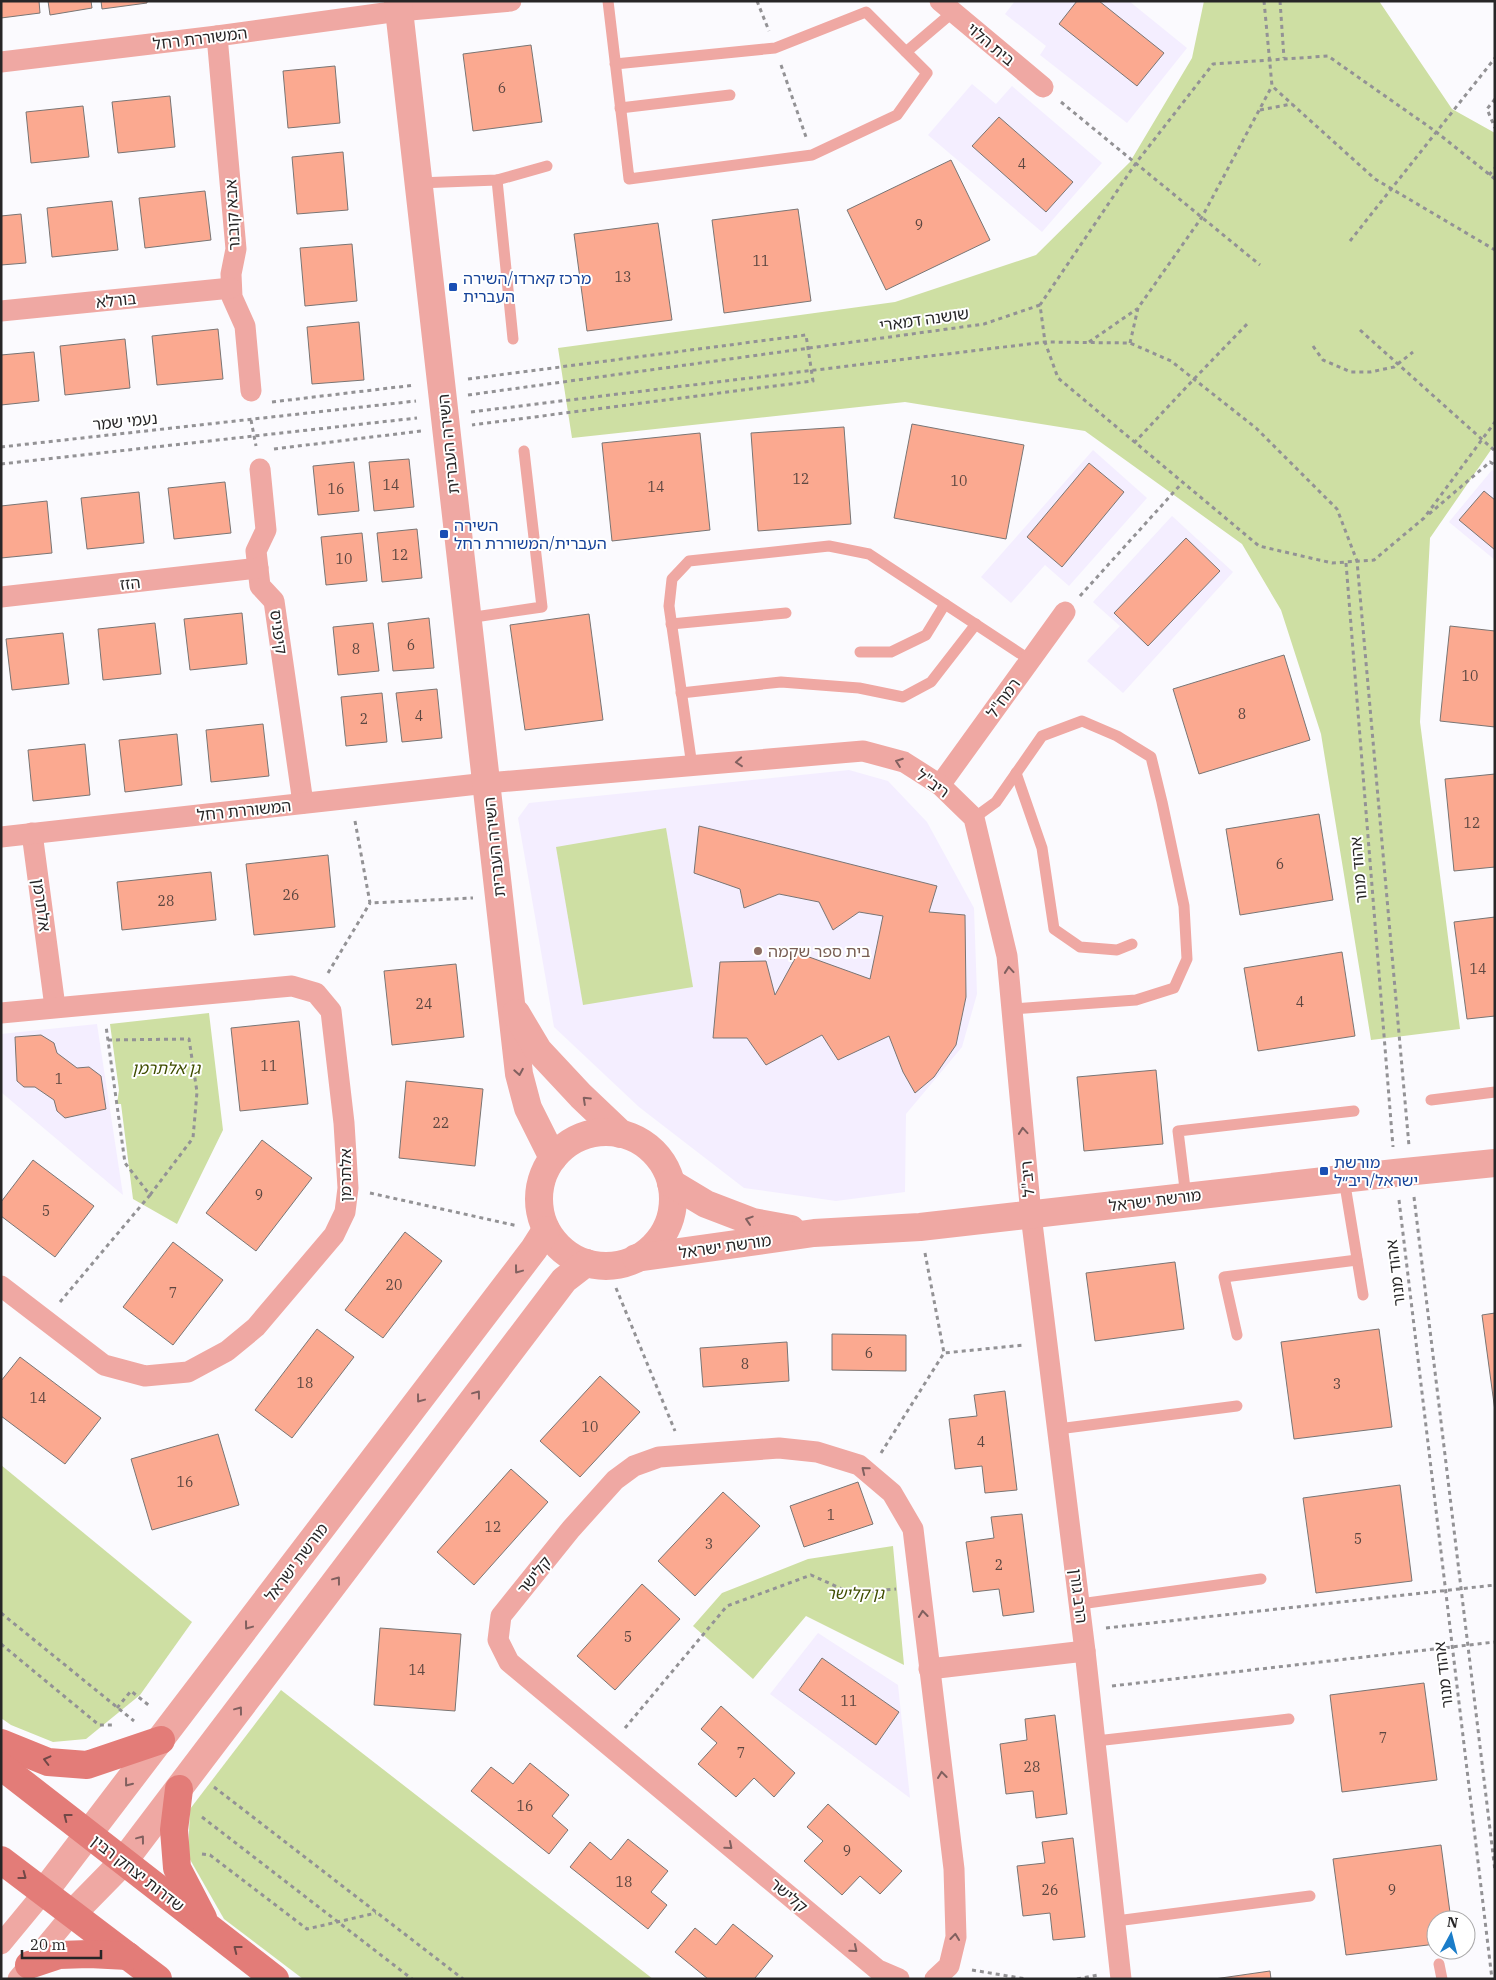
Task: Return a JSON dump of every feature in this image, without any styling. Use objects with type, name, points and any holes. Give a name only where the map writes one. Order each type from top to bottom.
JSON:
[{"type":"main road","points":[[1,1743],[48,1762],[87,1765],[167,1732]]},
{"type":"main road","name":"שדרות יצחק רבין","points":[[1,1766],[275,1979]]},
{"type":"main road","points":[[178,1789],[174,1830],[177,1868],[207,1926]]},
{"type":"main road","points":[[1,1860],[158,1979]]},
{"type":"main road","points":[[23,1972],[59,1955],[128,1956]]},
{"type":"street","name":"המשוררת רחל","points":[[1,62],[217,36],[399,6],[511,1]]},
{"type":"street","name":"השירה העברית","points":[[399,6],[519,1074],[528,1108],[552,1158]]},
{"type":"street","name":"בית הלוי","points":[[946,7],[1043,87]]},
{"type":"street","name":"אבא קובנר","points":[[217,36],[236,249],[231,274],[232,297],[246,326],[251,398]]},
{"type":"street","name":"בורלא","points":[[1,311],[232,288]]},
{"type":"street","name":"קיפניס","points":[[258,460],[266,530],[256,550],[260,586],[274,601],[303,803]]},
{"type":"street","name":"הזז","points":[[1,597],[258,568]]},
{"type":"street","name":"רמח\"ל","points":[[940,785],[1065,612]]},
{"type":"street","name":"ריב\"ל","points":[[487,783],[862,751],[904,762],[940,785],[974,818],[1007,956],[1031,1215]]},
{"type":"street","name":"המשוררת רחל","points":[[1,837],[487,783]]},
{"type":"street","name":"אלתרמן","points":[[32,833],[55,1007]]},
{"type":"street","points":[[1,1013],[292,986],[316,993]]},
{"type":"street","name":"אלתרמן","points":[[1,1286],[104,1365],[145,1376],[188,1372],[227,1351],[256,1327],[334,1235],[345,1212],[348,1188],[344,1123],[331,1012],[316,993]]},
{"type":"street","name":"השירה העברית","points":[[512,1007],[538,1050],[581,1096],[621,1134]]},
{"type":"street","points":[[602,1132],[621,1134],[639,1140],[665,1166],[671,1183],[673,1202],[670,1219],[662,1235],[651,1248],[636,1258],[621,1264],[605,1266],[586,1263],[570,1256],[537,1229],[540,1212],[538,1193],[543,1175],[552,1158],[566,1145],[584,1136],[602,1132]]},
{"type":"street","name":"מורשת ישראל","points":[[636,1258],[814,1233],[920,1228],[1495,1163]]},
{"type":"street","name":"מורשת ישראל","points":[[671,1183],[706,1204],[753,1222],[814,1233]]},
{"type":"street","name":"הרב גורן","points":[[1031,1215],[1080,1604],[1122,1979]]},
{"type":"street","name":"מורשת ישראל","points":[[44,1892],[534,1249],[537,1229]]},
{"type":"street","points":[[23,1972],[72,1914],[124,1862],[564,1280],[586,1263]]},
{"type":"street","name":"קלישר","points":[[899,1979],[878,1970],[509,1662],[498,1640],[501,1616],[571,1529],[615,1480],[634,1466],[659,1457],[779,1448],[817,1452],[859,1465],[892,1493],[913,1529],[954,1869],[956,1937],[942,1973]]},
{"type":"street","points":[[929,1669],[1084,1641]]},
{"type":"street","points":[[1,1944],[44,1892]]},
{"type":"lane","points":[[608,1],[629,180],[812,155],[897,115],[927,73],[866,12],[775,48],[616,64]]},
{"type":"lane","points":[[906,52],[946,7]]},
{"type":"lane","points":[[620,108],[730,96]]},
{"type":"lane","points":[[418,183],[497,180],[548,166]]},
{"type":"lane","points":[[497,180],[513,340]]},
{"type":"lane","points":[[468,618],[542,608],[524,451]]},
{"type":"lane","points":[[692,766],[669,606],[672,578],[690,561],[829,546],[869,554],[1030,660]]},
{"type":"lane","points":[[860,652],[891,652],[926,634],[945,604]]},
{"type":"lane","points":[[671,624],[786,614]]},
{"type":"lane","points":[[681,693],[781,682],[860,688],[903,697],[930,682],[976,624]]},
{"type":"lane","points":[[974,818],[996,802],[1042,736],[1082,721],[1117,736],[1151,757],[1184,906],[1187,960],[1174,988],[1136,1000],[1012,1009]]},
{"type":"lane","points":[[1016,774],[1042,848],[1054,929],[1080,947],[1117,950],[1132,944]]},
{"type":"lane","points":[[1430,1100],[1495,1092]]},
{"type":"lane","points":[[1186,1197],[1178,1131],[1354,1111]]},
{"type":"lane","points":[[1344,1179],[1363,1295]]},
{"type":"lane","points":[[1237,1335],[1224,1277],[1357,1260]]},
{"type":"lane","points":[[1058,1429],[1237,1406]]},
{"type":"lane","points":[[1080,1604],[1261,1579]]},
{"type":"lane","points":[[1096,1741],[1289,1719]]},
{"type":"lane","points":[[1116,1921],[1310,1896]]},
{"type":"lane","points":[[1440,1964],[1442,1979]]},
{"type":"path","points":[[757,1],[812,155]]},
{"type":"path","points":[[1088,342],[1138,308],[1202,217],[1272,86],[1264,1]]},
{"type":"path","points":[[1280,1],[1284,58]]},
{"type":"path","points":[[1495,179],[1435,131],[1328,56],[1213,64],[1136,163],[1040,306],[1045,342],[1058,378],[1259,546],[1332,563],[1374,560],[1490,462],[1495,465]]},
{"type":"path","points":[[1350,241],[1435,131],[1495,58]]},
{"type":"path","points":[[1272,86],[1375,179],[1495,250]]},
{"type":"path","points":[[1043,87],[1260,265]]},
{"type":"path","points":[[1495,99],[1487,109],[1495,128]]},
{"type":"path","points":[[1259,110],[1292,104]]},
{"type":"path","points":[[1489,175],[1495,168]]},
{"type":"path","name":"שושנה דמארי","points":[[468,395],[984,324],[1040,306]]},
{"type":"path","points":[[1130,343],[1138,308]]},
{"type":"path","points":[[1134,443],[1249,322]]},
{"type":"path","points":[[1360,330],[1495,451]]},
{"type":"path","points":[[806,335],[809,348],[813,381],[446,428],[258,460],[251,420],[251,398],[441,382],[806,335]]},
{"type":"path","points":[[470,412],[1045,342],[1130,343],[1171,361],[1256,428],[1337,509],[1357,561],[1410,1148],[1395,1173],[1414,1196],[1495,1871]]},
{"type":"path","points":[[1312,346],[1323,360],[1351,372],[1370,372],[1394,367],[1413,352]]},
{"type":"path","name":"נעמי שמר","points":[[1,447],[416,401]]},
{"type":"path","points":[[1,464],[418,418]]},
{"type":"path","points":[[1424,518],[1495,422]]},
{"type":"path","points":[[1065,612],[1182,483]]},
{"type":"path","name":"אהוד מנור","points":[[1346,562],[1395,1173],[1492,1979]]},
{"type":"path","points":[[316,993],[370,903],[350,798]]},
{"type":"path","points":[[370,903],[499,897]]},
{"type":"path","points":[[103,1003],[125,1163],[150,1195]]},
{"type":"path","points":[[45,1320],[150,1195],[193,1138],[197,1092],[189,1040],[108,1040]]},
{"type":"path","points":[[348,1188],[537,1229]]},
{"type":"path","points":[[868,1472],[944,1353],[920,1228]]},
{"type":"path","points":[[616,1288],[685,1455]]},
{"type":"path","points":[[944,1353],[1047,1342]]},
{"type":"path","points":[[610,1746],[727,1606],[811,1574],[851,1593],[920,1586]]},
{"type":"path","points":[[1084,1641],[1446,1590],[1495,1585]]},
{"type":"path","points":[[1,1613],[138,1725],[128,1725]]},
{"type":"path","points":[[1089,1688],[1495,1642]]},
{"type":"path","points":[[1,1644],[98,1725],[118,1725]]},
{"type":"path","points":[[117,1708],[131,1691],[167,1732]]},
{"type":"path","points":[[209,1783],[463,1979]]},
{"type":"path","points":[[203,1808],[201,1816],[412,1979]]},
{"type":"path","points":[[176,1854],[210,1855],[307,1929],[377,1913]]},
{"type":"path","points":[[942,1973],[1026,1979]]},
{"type":"shaded area","points":[[1015,1],[1129,1],[1187,48],[1127,123],[1040,55],[1046,46],[1005,14]]},
{"type":"shaded area","points":[[972,84],[996,104],[1012,86],[1102,163],[1042,232],[928,135]]},
{"type":"shaded area","points":[[1093,450],[1147,498],[1069,586],[1045,565],[1011,603],[981,577]]},
{"type":"shaded area","points":[[1492,470],[1495,472],[1495,560],[1449,522]]},
{"type":"shaded area","points":[[1172,516],[1233,572],[1123,693],[1087,661],[1120,626],[1093,602]]},
{"type":"shaded area","name":"בית ספר שקמה","points":[[849,770],[888,781],[927,822],[974,908],[977,994],[962,1047],[906,1114],[905,1192],[836,1201],[744,1188],[639,1107],[554,1027],[518,818],[529,803]]},
{"type":"shaded area","points":[[97,1024],[123,1195],[1,1092],[1,1034]]},
{"type":"shaded area","points":[[818,1633],[898,1685],[910,1798],[770,1694]]},
{"type":"green space","points":[[1204,1],[1379,1],[1452,109],[1495,133],[1495,444],[1430,538],[1420,722],[1460,1029],[1371,1040],[1321,734],[1281,610],[1242,544],[1085,431],[905,402],[572,438],[558,348],[895,302],[1036,255],[1130,162],[1192,58]]},
{"type":"green space","points":[[666,828],[693,987],[583,1005],[556,847]]},
{"type":"green space","name":"גן אלתרמן","points":[[209,1013],[223,1130],[177,1224],[133,1199],[121,1104],[117,1104],[119,1090],[110,1024]]},
{"type":"green space","points":[[1,1465],[192,1622],[140,1695],[86,1739],[53,1742],[11,1725],[1,1718]]},
{"type":"green space","name":"גן קלישר","points":[[893,1546],[904,1665],[806,1616],[753,1679],[693,1626],[722,1593],[808,1559]]},
{"type":"green space","points":[[281,1690],[653,1979],[303,1979],[224,1919],[188,1856],[190,1809]]},
{"type":"building","points":[[1,1],[39,1],[40,13],[1,18]]},
{"type":"building","points":[[48,1],[91,1],[92,8],[50,15]]},
{"type":"building","points":[[101,1],[147,1],[147,3],[102,9]]},
{"type":"building","points":[[1077,1],[1099,1],[1164,53],[1137,86],[1059,24]]},
{"type":"building","points":[[531,45],[542,122],[473,131],[463,54]]},
{"type":"building","points":[[335,66],[340,123],[288,128],[283,71]]},
{"type":"building","points":[[170,96],[175,147],[118,153],[112,102]]},
{"type":"building","points":[[83,106],[89,157],[31,163],[26,112]]},
{"type":"building","points":[[999,117],[1073,182],[1046,212],[972,146]]},
{"type":"building","points":[[343,152],[348,210],[297,214],[292,157]]},
{"type":"building","points":[[951,160],[990,240],[886,290],[847,210]]},
{"type":"building","points":[[205,191],[211,240],[145,248],[139,198]]},
{"type":"building","points":[[112,201],[118,250],[52,257],[47,208]]},
{"type":"building","points":[[798,209],[811,301],[724,313],[712,220]]},
{"type":"building","points":[[21,214],[26,263],[1,265],[1,216]]},
{"type":"building","points":[[658,223],[672,320],[587,331],[574,234]]},
{"type":"building","points":[[352,244],[357,301],[305,306],[300,248]]},
{"type":"building","points":[[359,322],[364,380],[312,384],[307,327]]},
{"type":"building","points":[[218,329],[223,379],[157,385],[152,336]]},
{"type":"building","points":[[125,339],[130,388],[65,395],[60,346]]},
{"type":"building","points":[[34,352],[39,401],[1,405],[1,355]]},
{"type":"building","points":[[912,424],[1024,445],[1006,539],[894,518]]},
{"type":"building","points":[[844,427],[851,524],[758,531],[751,433]]},
{"type":"building","points":[[700,433],[710,530],[612,541],[602,443]]},
{"type":"building","points":[[409,459],[414,507],[374,511],[369,462]]},
{"type":"building","points":[[354,462],[359,511],[318,515],[313,466]]},
{"type":"building","points":[[1089,463],[1124,492],[1062,567],[1027,537]]},
{"type":"building","points":[[225,482],[231,533],[174,539],[168,488]]},
{"type":"building","points":[[1484,491],[1495,500],[1495,550],[1459,520]]},
{"type":"building","points":[[139,492],[144,543],[87,549],[81,498]]},
{"type":"building","points":[[47,501],[52,553],[1,558],[1,506]]},
{"type":"building","points":[[417,529],[422,578],[382,582],[377,533]]},
{"type":"building","points":[[362,533],[367,581],[326,585],[321,537]]},
{"type":"building","points":[[1186,538],[1220,571],[1148,646],[1114,613]]},
{"type":"building","points":[[242,613],[247,664],[190,670],[184,619]]},
{"type":"building","points":[[589,614],[603,720],[525,730],[510,625]]},
{"type":"building","points":[[429,618],[434,668],[393,671],[388,623]]},
{"type":"building","points":[[155,623],[161,674],[103,680],[98,629]]},
{"type":"building","points":[[373,623],[379,671],[338,675],[333,627]]},
{"type":"building","points":[[1450,626],[1495,631],[1495,727],[1440,721]]},
{"type":"building","points":[[63,633],[69,684],[12,690],[6,639]]},
{"type":"building","points":[[1284,655],[1310,740],[1199,774],[1173,689]]},
{"type":"building","points":[[437,689],[442,738],[402,742],[396,693]]},
{"type":"building","points":[[382,693],[387,742],[346,746],[341,697]]},
{"type":"building","points":[[263,724],[269,776],[211,782],[206,730]]},
{"type":"building","points":[[177,734],[182,785],[125,792],[119,740]]},
{"type":"building","points":[[85,744],[90,795],[33,801],[28,750]]},
{"type":"building","points":[[1495,774],[1495,867],[1454,871],[1445,779]]},
{"type":"building","points":[[1319,814],[1333,900],[1240,915],[1226,829]]},
{"type":"building","points":[[699,826],[937,886],[929,912],[965,915],[966,997],[956,1045],[934,1077],[915,1093],[903,1072],[889,1036],[838,1060],[822,1035],[766,1065],[747,1038],[713,1038],[720,962],[766,961],[775,995],[798,953],[870,979],[883,916],[859,912],[833,930],[819,902],[779,894],[744,908],[740,889],[694,873]]},
{"type":"building","points":[[328,855],[335,927],[254,935],[246,864]]},
{"type":"building","points":[[211,872],[216,920],[122,930],[117,882]]},
{"type":"building","points":[[1495,917],[1495,1016],[1467,1019],[1454,922]]},
{"type":"building","points":[[1342,952],[1355,1036],[1258,1051],[1244,968]]},
{"type":"building","points":[[456,964],[464,1037],[392,1045],[384,971]]},
{"type":"building","points":[[299,1021],[308,1104],[240,1111],[231,1028]]},
{"type":"building","points":[[41,1035],[54,1043],[57,1053],[77,1068],[89,1067],[101,1076],[106,1109],[65,1118],[57,1111],[54,1100],[35,1087],[24,1087],[17,1081],[15,1037]]},
{"type":"building","points":[[1156,1070],[1163,1144],[1084,1151],[1077,1077]]},
{"type":"building","points":[[406,1081],[483,1089],[475,1166],[399,1158]]},
{"type":"building","points":[[262,1140],[312,1178],[256,1251],[206,1213]]},
{"type":"building","points":[[33,1160],[94,1206],[55,1257],[1,1216],[1,1202]]},
{"type":"building","points":[[405,1232],[442,1261],[383,1338],[345,1310]]},
{"type":"building","points":[[173,1242],[223,1280],[173,1345],[123,1307]]},
{"type":"building","points":[[1175,1262],[1184,1329],[1095,1341],[1086,1273]]},
{"type":"building","points":[[1495,1313],[1495,1411],[1482,1315]]},
{"type":"building","points":[[317,1329],[354,1357],[292,1438],[255,1410]]},
{"type":"building","points":[[1379,1329],[1392,1427],[1294,1439],[1281,1342]]},
{"type":"building","points":[[832,1334],[906,1335],[906,1371],[832,1370]]},
{"type":"building","points":[[787,1342],[789,1381],[703,1387],[700,1348]]},
{"type":"building","points":[[20,1357],[101,1418],[65,1464],[1,1416],[1,1381]]},
{"type":"building","points":[[600,1376],[640,1412],[580,1477],[540,1441]]},
{"type":"building","points":[[1005,1391],[1017,1490],[985,1493],[982,1466],[955,1469],[949,1419],[977,1416],[974,1395]]},
{"type":"building","points":[[218,1434],[239,1505],[152,1530],[131,1459]]},
{"type":"building","points":[[511,1469],[548,1502],[474,1585],[437,1552]]},
{"type":"building","points":[[858,1482],[873,1524],[804,1547],[790,1506]]},
{"type":"building","points":[[1400,1485],[1412,1581],[1316,1593],[1303,1498]]},
{"type":"building","points":[[723,1492],[760,1526],[695,1596],[658,1561]]},
{"type":"building","points":[[1022,1514],[1034,1612],[1003,1616],[999,1589],[973,1592],[966,1542],[994,1538],[991,1517]]},
{"type":"building","points":[[642,1584],[680,1619],[615,1690],[577,1656]]},
{"type":"building","points":[[380,1628],[461,1634],[455,1711],[374,1705]]},
{"type":"building","points":[[822,1658],[899,1712],[876,1745],[799,1690]]},
{"type":"building","points":[[1424,1683],[1437,1780],[1342,1792],[1330,1695]]},
{"type":"building","points":[[721,1706],[795,1773],[774,1797],[754,1778],[736,1797],[698,1764],[717,1743],[701,1729]]},
{"type":"building","points":[[1055,1715],[1067,1814],[1036,1818],[1033,1791],[1006,1794],[1000,1744],[1027,1740],[1025,1719]]},
{"type":"building","points":[[530,1763],[569,1795],[552,1816],[568,1830],[549,1854],[471,1791],[491,1767],[513,1784]]},
{"type":"building","points":[[828,1804],[902,1871],[880,1894],[860,1876],[842,1895],[804,1861],[823,1841],[807,1827]]},
{"type":"building","points":[[1073,1838],[1085,1937],[1053,1940],[1050,1913],[1023,1916],[1017,1866],[1045,1863],[1042,1842]]},
{"type":"building","points":[[628,1839],[668,1871],[651,1892],[667,1905],[648,1929],[570,1867],[590,1842],[611,1860]]},
{"type":"building","points":[[1441,1845],[1450,1910],[1426,1910],[1426,1945],[1346,1955],[1333,1859]]},
{"type":"building","points":[[733,1924],[773,1956],[755,1978],[757,1979],[708,1979],[675,1952],[695,1928],[716,1945]]},
{"type":"building","points":[[1270,1971],[1271,1979],[1214,1979]]},
{"type":"place","name":"מרכז קארדו/השירה העברית","points":[[453,287]]},
{"type":"place","name":"השירה העברית/המשוררת רחל","points":[[444,534]]},
{"type":"place","name":"בית ספר שקמה","points":[[758,951]]},
{"type":"place","name":"מורשת ישראל/ריב״ל","points":[[1324,1171]]}]
